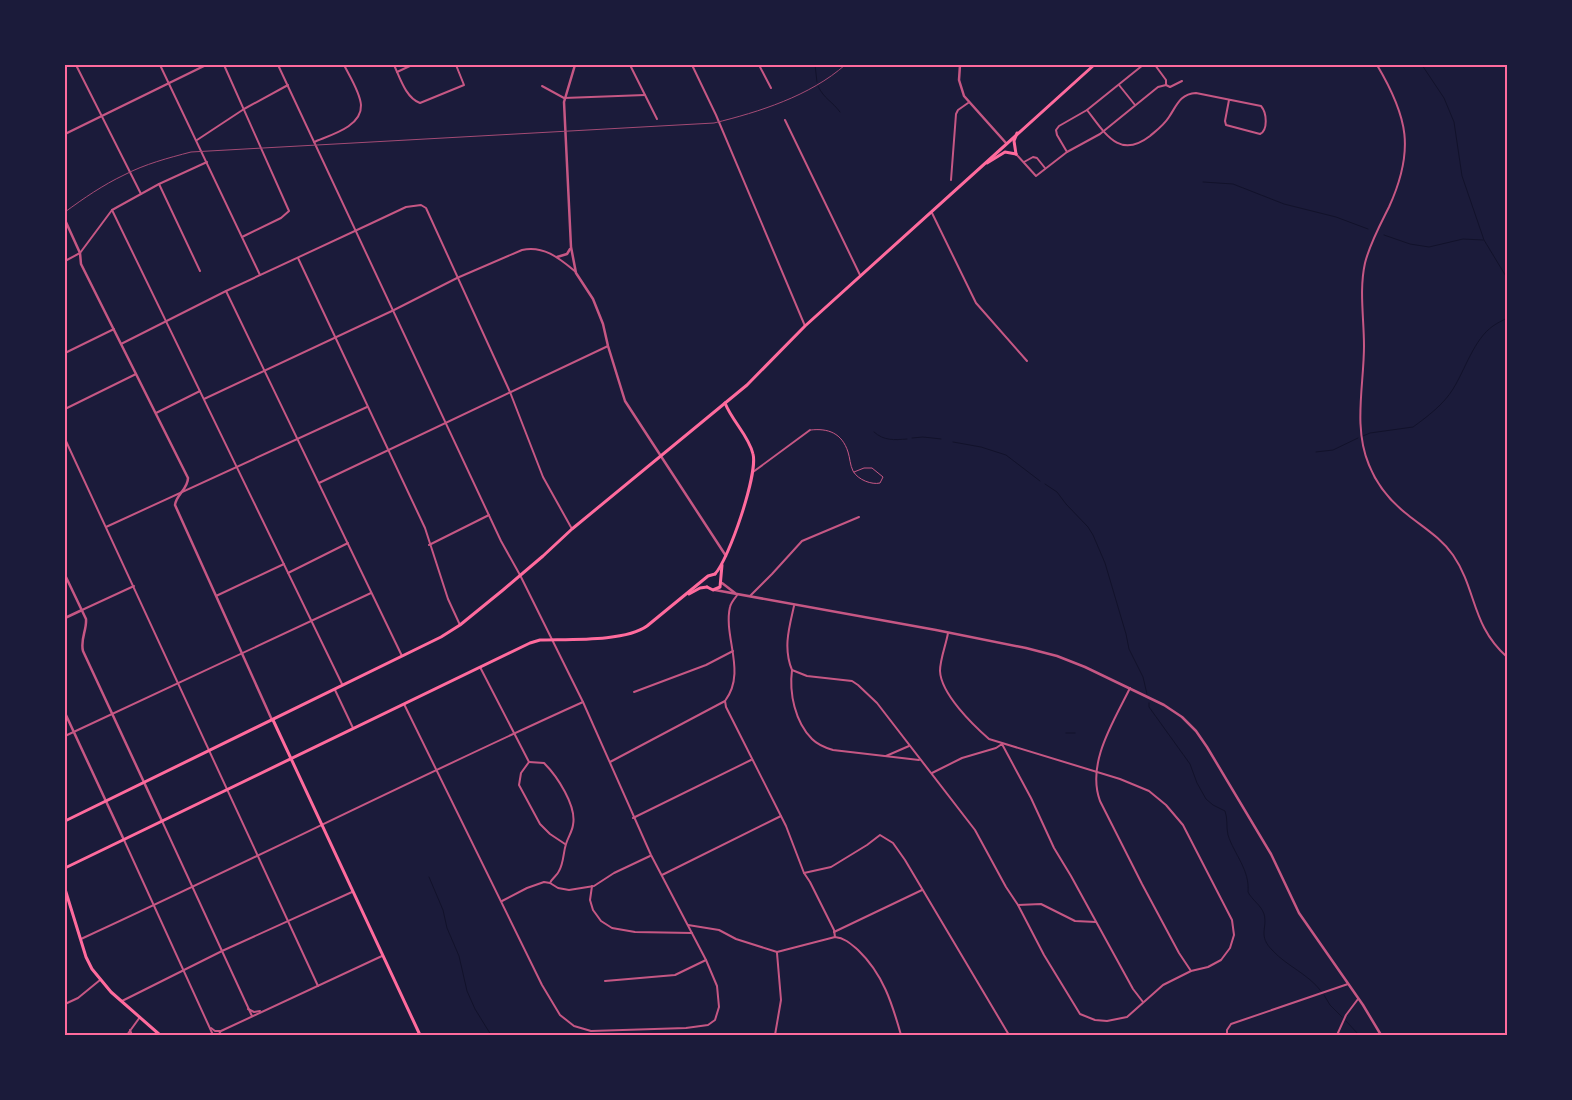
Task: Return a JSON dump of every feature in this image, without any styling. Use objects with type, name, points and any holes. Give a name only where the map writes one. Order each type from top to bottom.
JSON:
[{"type":"main road","points":[[65,821],[335,690],[443,636],[460,625],[520,576],[572,529],[747,385],[804,326],[1094,65]]},
{"type":"main road","points":[[980,167],[1005,152],[1016,154],[1014,141],[1017,133]]},
{"type":"main road","points":[[65,868],[530,643],[540,640],[617,637],[632,634],[643,629],[708,576],[715,574],[726,556],[737,527],[753,472],[754,460],[751,448],[725,403]]},
{"type":"main road","points":[[686,595],[700,588],[707,587],[710,590],[715,590],[720,587],[722,564]]},
{"type":"main road","points":[[715,574],[721,581]]},
{"type":"main road","points":[[706,579],[707,587]]},
{"type":"main road","points":[[272,720],[420,1035]]},
{"type":"main road","points":[[65,889],[89,963],[100,980],[160,1035]]},
{"type":"street","points":[[76,65],[141,194]]},
{"type":"street","points":[[160,65],[260,275]]},
{"type":"street","points":[[65,134],[206,65]]},
{"type":"street","points":[[224,65],[289,211],[281,218],[242,236]]},
{"type":"street","points":[[278,65],[501,541],[583,702],[633,818],[706,960],[716,986],[719,1008],[712,1023],[686,1028],[591,1031],[574,1026],[560,1015],[542,985],[404,704]]},
{"type":"street","points":[[314,142],[351,124],[360,113],[359,96],[344,65]]},
{"type":"street","points":[[394,65],[406,89],[415,101],[420,104],[464,85],[456,65]]},
{"type":"street","points":[[397,72],[412,65]]},
{"type":"street","points":[[630,65],[657,119]]},
{"type":"street","points":[[692,65],[716,115],[804,326]]},
{"type":"street","points":[[759,65],[770,88]]},
{"type":"street","points":[[960,65],[962,93],[1006,143]]},
{"type":"street","points":[[1067,152],[1057,135],[1056,130],[1059,126],[1087,110],[1142,65]]},
{"type":"street","points":[[1155,65],[1166,80],[1166,85]]},
{"type":"street","points":[[1377,65],[1392,89],[1400,109],[1404,130],[1405,152],[1398,187],[1369,250],[1363,276],[1364,353],[1360,424],[1362,445],[1372,472],[1384,492],[1407,515],[1434,533],[1454,557],[1467,581],[1484,629],[1496,646],[1507,657]]},
{"type":"street","points":[[574,66],[564,98],[571,247],[576,272],[596,307],[606,331],[608,346],[625,401],[726,556]]},
{"type":"street","points":[[1016,154],[1036,176],[1067,152],[1104,130],[1158,87],[1174,86],[1182,81]]},
{"type":"street","points":[[196,140],[244,109],[288,85]]},
{"type":"street","points":[[1119,85],[1135,105]]},
{"type":"street","points":[[542,86],[564,98],[644,95]]},
{"type":"street","points":[[1087,110],[1110,138],[1118,144],[1128,146],[1141,143],[1165,124],[1180,99],[1185,95],[1196,93],[1229,100],[1263,108],[1265,130],[1260,134],[1226,125],[1229,100]]},
{"type":"street","points":[[951,180],[956,114],[968,102]]},
{"type":"street","points":[[786,120],[861,276]]},
{"type":"street","points":[[1024,162],[1033,157],[1036,158],[1045,169]]},
{"type":"street","points":[[65,261],[80,253],[112,210],[159,184],[206,162]]},
{"type":"street","points":[[159,184],[200,271]]},
{"type":"street","points":[[121,344],[226,291],[406,207],[421,205],[426,208],[510,392],[543,478],[572,529]]},
{"type":"street","points":[[112,210],[343,686]]},
{"type":"street","points":[[932,211],[976,303],[1027,360]]},
{"type":"street","points":[[65,220],[80,253],[81,264],[188,478],[187,484],[175,504],[272,720]]},
{"type":"street","points":[[556,257],[566,254],[571,247]]},
{"type":"street","points":[[204,399],[394,310],[457,278],[522,250],[537,249],[548,252],[576,272]]},
{"type":"street","points":[[298,258],[425,528],[448,599],[460,625]]},
{"type":"street","points":[[226,291],[403,656]]},
{"type":"street","points":[[65,353],[114,329]]},
{"type":"street","points":[[319,483],[608,346]]},
{"type":"street","points":[[65,409],[136,374]]},
{"type":"street","points":[[156,413],[200,391]]},
{"type":"street","points":[[106,528],[368,406]]},
{"type":"street","points":[[753,472],[810,430]]},
{"type":"street","points":[[65,439],[318,986]]},
{"type":"street","points":[[429,545],[490,515]]},
{"type":"street","points":[[750,596],[802,541],[860,516]]},
{"type":"street","points":[[288,573],[348,544]]},
{"type":"street","points":[[216,596],[284,564]]},
{"type":"street","points":[[65,575],[87,623],[82,637],[82,647],[252,1016]]},
{"type":"street","points":[[721,581],[737,593]]},
{"type":"street","points":[[65,618],[134,586]]},
{"type":"street","points":[[715,590],[1016,646],[1058,656],[1130,688],[1164,705],[1182,717],[1196,731],[1271,854],[1299,913],[1381,1035]]},
{"type":"street","points":[[65,736],[372,593]]},
{"type":"street","points":[[737,593],[730,609],[736,671],[730,694],[726,701],[726,707],[751,760],[781,816],[804,873],[835,937]]},
{"type":"street","points":[[794,606],[788,631],[787,658],[792,670],[790,690],[794,707],[812,739],[823,747],[833,750],[920,761]]},
{"type":"street","points":[[792,670],[807,676],[852,681],[893,723],[920,761],[932,773],[975,830],[1044,955],[1080,1014],[1095,1020],[1118,1020],[1127,1017],[1163,985],[1191,971],[1208,968],[1221,960],[1230,948],[1234,935],[1232,920],[1183,825],[1149,791],[1120,778],[989,740],[957,706],[942,682],[940,670],[948,633]]},
{"type":"street","points":[[634,692],[706,665],[733,651]]},
{"type":"street","points":[[480,667],[529,762]]},
{"type":"street","points":[[1130,688],[1103,746],[1096,772],[1095,788],[1142,884],[1191,971]]},
{"type":"street","points":[[335,690],[353,728]]},
{"type":"street","points":[[609,762],[726,701]]},
{"type":"street","points":[[81,939],[154,906],[513,733],[583,702]]},
{"type":"street","points":[[65,713],[184,970],[209,1026],[211,1035]]},
{"type":"street","points":[[932,773],[962,758],[996,748],[1002,744]]},
{"type":"street","points":[[1002,744],[1031,798],[1054,848],[1133,989],[1143,1003]]},
{"type":"street","points":[[884,756],[909,746]]},
{"type":"street","points":[[633,818],[751,760]]},
{"type":"street","points":[[529,762],[544,763],[551,769],[572,805],[573,826],[559,871],[550,883]]},
{"type":"street","points":[[529,762],[521,773],[519,785],[540,824],[550,834],[566,844]]},
{"type":"street","points":[[662,875],[781,816]]},
{"type":"street","points":[[804,873],[831,867],[880,835],[893,843],[1009,1035]]},
{"type":"street","points":[[502,901],[536,884],[550,883],[558,888],[569,890],[592,886],[651,855]]},
{"type":"street","points":[[592,886],[590,900],[593,910],[600,921],[612,928],[635,932],[692,934]]},
{"type":"street","points":[[834,932],[923,890]]},
{"type":"street","points":[[122,1001],[222,951],[352,892]]},
{"type":"street","points":[[1018,905],[1041,904],[1075,921],[1096,922]]},
{"type":"street","points":[[688,924],[718,930],[750,944],[777,952],[835,937],[844,940],[853,946],[874,967],[882,979],[893,1006],[901,1035]]},
{"type":"street","points":[[775,1035],[781,1000],[777,952]]},
{"type":"street","points":[[218,1035],[262,1011],[382,956]]},
{"type":"street","points":[[605,980],[675,974],[706,960]]},
{"type":"street","points":[[65,1004],[78,998],[100,980]]},
{"type":"street","points":[[1227,1035],[1226,1030],[1231,1024],[1348,984]]},
{"type":"street","points":[[1337,1035],[1346,1015],[1358,999]]},
{"type":"street","points":[[248,1009],[254,1012],[262,1011]]},
{"type":"street","points":[[127,1035],[140,1018]]},
{"type":"street","points":[[209,1026],[215,1031],[221,1032]]},
{"type":"street","points":[[130,1030],[132,1035]]},
{"type":"lane","points":[[810,430],[825,429],[838,436],[847,449],[854,472],[874,485],[880,483],[883,477],[872,468],[864,468],[854,472]]},
{"type":"waterway","points":[[815,65],[817,82]]},
{"type":"waterway","points":[[1422,65],[1444,98],[1454,122],[1462,176],[1484,240],[1507,278]]},
{"type":"waterway","points":[[818,86],[840,112]]},
{"type":"waterway","points":[[1203,182],[1233,184],[1284,204],[1336,217],[1368,229]]},
{"type":"waterway","points":[[1384,235],[1410,244],[1429,247],[1463,239],[1483,240]]},
{"type":"waterway","points":[[1363,436],[1370,433],[1413,427],[1429,415],[1445,400],[1453,389],[1480,339],[1493,326],[1507,318]]},
{"type":"waterway","points":[[874,432],[893,440],[907,439]]},
{"type":"waterway","points":[[912,438],[941,439]]},
{"type":"waterway","points":[[1316,452],[1333,450],[1358,438]]},
{"type":"waterway","points":[[953,442],[981,447],[1006,455],[1040,481]]},
{"type":"waterway","points":[[1045,484],[1057,492],[1093,535],[1105,563],[1129,649],[1143,677],[1147,694]]},
{"type":"waterway","points":[[1149,703],[1149,707],[1190,764],[1197,783],[1206,799],[1225,811],[1228,835],[1247,876],[1248,892],[1264,914],[1265,941],[1279,956],[1321,991]]},
{"type":"waterway","points":[[1066,733],[1075,733]]},
{"type":"waterway","points":[[429,877],[459,956],[467,991],[475,1009],[491,1035]]},
{"type":"waterway","points":[[1324,995],[1330,1005],[1342,1017]]},
{"type":"waterway","points":[[1346,1021],[1359,1035]]},
{"type":"railway","points":[[65,212],[101,187],[132,171],[191,152],[714,123],[749,114],[800,94],[816,86],[845,65]]}]
